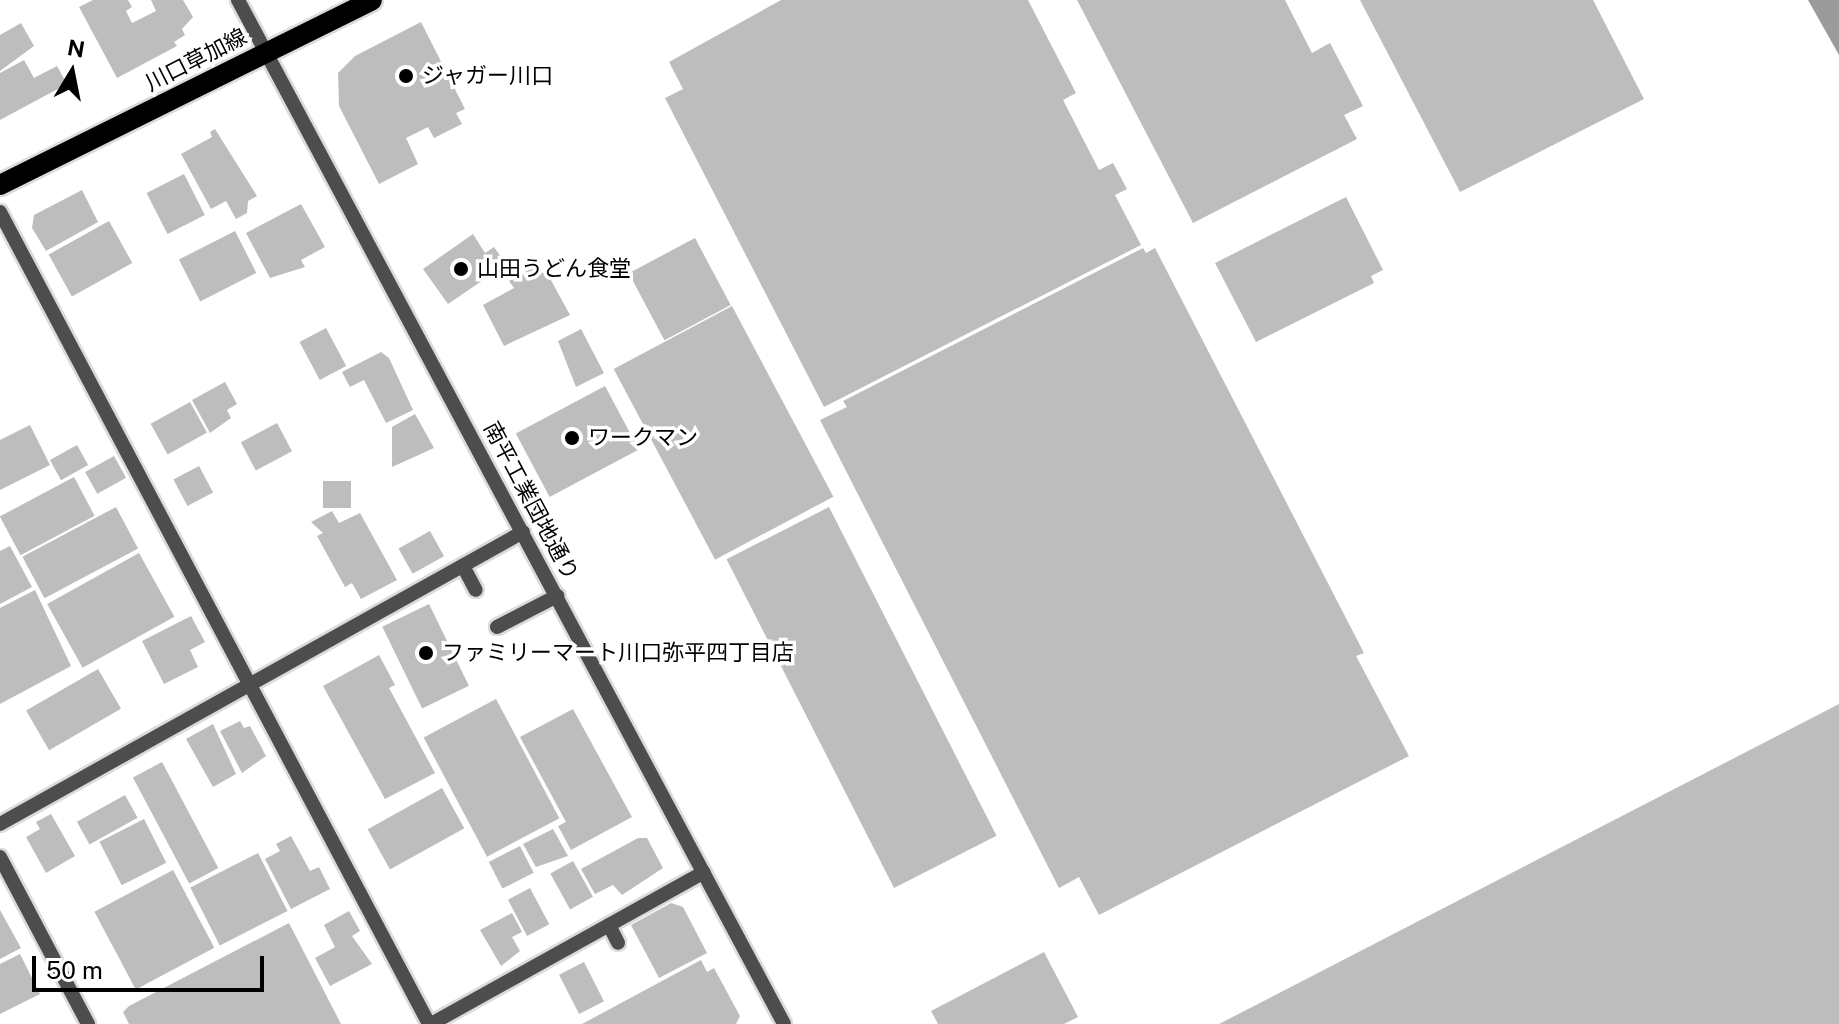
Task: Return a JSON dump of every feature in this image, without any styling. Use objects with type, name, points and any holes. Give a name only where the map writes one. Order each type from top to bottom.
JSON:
[{"type":"main road","name":"川口草加線","points":[[0,185],[372,0]]},
{"type":"street","name":"南平工業団地通り","points":[[238,0],[784,1024]]},
{"type":"street","points":[[0,212],[252,685],[382,918],[430,1024],[704,872]]},
{"type":"street","points":[[0,824],[523,532]]},
{"type":"street","points":[[463,566],[476,590]]},
{"type":"street","points":[[497,627],[557,596]]},
{"type":"street","points":[[0,857],[88,1024]]},
{"type":"street","points":[[609,925],[618,943]]},
{"type":"shaded area","points":[[1808,0],[1839,0],[1839,55]]},
{"type":"building","points":[[93,0],[128,0],[132,7],[126,11],[132,23],[156,11],[151,0],[183,0],[193,17],[182,29],[185,35],[174,42],[177,46],[117,78],[79,7]]},
{"type":"building","points":[[781,0],[1028,0],[1076,93],[1063,100],[1099,170],[1113,163],[1127,189],[1115,195],[1141,245],[824,407],[665,98],[683,89],[669,62]]},
{"type":"building","points":[[1077,0],[1285,0],[1312,53],[1330,43],[1363,106],[1344,115],[1357,139],[1193,223]]},
{"type":"building","points":[[1360,0],[1593,0],[1644,99],[1460,192]]},
{"type":"building","points":[[421,22],[465,109],[456,113],[462,124],[434,138],[428,127],[406,138],[418,164],[379,184],[339,106],[338,73],[355,56]]},
{"type":"building","points":[[21,23],[34,46],[0,71],[0,35]]},
{"type":"building","points":[[24,60],[34,78],[57,66],[67,84],[0,120],[0,73]]},
{"type":"building","points":[[215,129],[257,196],[248,201],[247,213],[236,219],[226,201],[211,209],[181,154],[212,137],[210,132]]},
{"type":"building","points":[[184,174],[205,215],[167,234],[147,193]]},
{"type":"building","points":[[82,190],[98,222],[46,251],[32,228],[34,215]]},
{"type":"building","points":[[1346,197],[1383,270],[1371,276],[1374,283],[1256,342],[1215,263]]},
{"type":"building","points":[[301,204],[325,247],[301,260],[305,267],[270,278],[246,233]]},
{"type":"building","points":[[109,221],[132,263],[72,296],[49,254]]},
{"type":"building","points":[[235,231],[256,273],[200,301],[179,260]]},
{"type":"building","points":[[473,234],[485,253],[494,247],[510,270],[499,277],[495,272],[448,304],[423,269]]},
{"type":"building","points":[[695,238],[731,305],[664,340],[629,273]]},
{"type":"building","points":[[1143,248],[1146,253],[1155,248],[1364,653],[1356,656],[1409,756],[1099,915],[1079,877],[1059,888],[820,420],[847,407],[843,401]]},
{"type":"building","points":[[534,267],[538,275],[546,271],[570,315],[504,346],[483,305],[514,288],[509,281]]},
{"type":"building","points":[[732,306],[833,497],[715,560],[614,369]]},
{"type":"building","points":[[326,328],[346,366],[320,380],[300,342]]},
{"type":"building","points":[[581,329],[604,373],[576,387],[558,341]]},
{"type":"building","points":[[381,352],[389,358],[413,410],[386,423],[364,380],[350,387],[342,372]]},
{"type":"building","points":[[225,382],[237,404],[227,410],[231,418],[210,433],[192,400]]},
{"type":"building","points":[[605,386],[639,450],[550,497],[516,433]]},
{"type":"building","points":[[190,402],[207,433],[168,454],[151,424]]},
{"type":"building","points":[[415,414],[434,448],[392,467],[392,427]]},
{"type":"building","points":[[277,423],[292,451],[256,471],[241,442]]},
{"type":"building","points":[[30,425],[50,465],[0,490],[0,440]]},
{"type":"building","points":[[77,445],[88,465],[61,480],[50,460]]},
{"type":"building","points":[[114,456],[126,478],[97,494],[85,472]]},
{"type":"building","points":[[199,466],[213,492],[187,506],[173,480]]},
{"type":"building","points":[[74,477],[95,516],[20,555],[0,516]]},
{"type":"building","points":[[323,481],[351,481],[351,508],[323,508]]},
{"type":"building","points":[[116,507],[138,548],[44,598],[22,557]]},
{"type":"building","points":[[829,507],[997,836],[894,888],[727,559]]},
{"type":"building","points":[[332,511],[339,523],[360,513],[397,580],[361,599],[352,583],[345,587],[317,536],[323,533],[311,522]]},
{"type":"building","points":[[430,531],[444,556],[413,574],[399,548]]},
{"type":"building","points":[[10,546],[32,587],[0,604],[0,551]]},
{"type":"building","points":[[139,553],[174,617],[83,668],[47,604]]},
{"type":"building","points":[[35,590],[71,666],[0,704],[0,608]]},
{"type":"building","points":[[429,604],[469,686],[422,709],[382,627]]},
{"type":"building","points":[[191,616],[205,642],[190,650],[198,667],[164,684],[142,641]]},
{"type":"building","points":[[379,655],[395,685],[389,688],[435,773],[385,799],[323,686]]},
{"type":"building","points":[[98,669],[121,709],[49,750],[26,710]]},
{"type":"building","points":[[496,699],[559,818],[487,857],[424,737]]},
{"type":"building","points":[[1839,704],[1839,1024],[1219,1024]]},
{"type":"building","points":[[573,709],[632,817],[571,850],[558,826],[566,822],[520,737]]},
{"type":"building","points":[[240,721],[244,728],[250,726],[266,756],[242,773],[220,731]]},
{"type":"building","points":[[213,724],[236,774],[213,787],[186,739]]},
{"type":"building","points":[[162,762],[218,868],[189,883],[133,777]]},
{"type":"building","points":[[442,788],[464,828],[390,869],[368,829]]},
{"type":"building","points":[[125,795],[138,818],[90,844],[77,822]]},
{"type":"building","points":[[51,814],[75,856],[46,873],[26,837],[40,829],[36,822]]},
{"type":"building","points":[[144,819],[166,863],[122,885],[99,842]]},
{"type":"building","points":[[553,829],[568,856],[536,867],[523,844]]},
{"type":"building","points":[[291,836],[310,871],[319,867],[330,889],[291,909],[265,859],[280,851],[276,844]]},
{"type":"building","points":[[638,838],[647,838],[663,868],[622,895],[613,885],[595,894],[581,869]]},
{"type":"building","points":[[520,846],[534,873],[502,889],[489,862]]},
{"type":"building","points":[[258,853],[288,911],[220,945],[190,888]]},
{"type":"building","points":[[573,861],[593,897],[570,909],[550,874]]},
{"type":"building","points":[[173,870],[214,948],[136,989],[94,912]]},
{"type":"building","points":[[530,888],[549,924],[527,936],[508,900]]},
{"type":"building","points":[[671,903],[683,907],[707,953],[659,978],[631,925]]},
{"type":"building","points":[[0,910],[21,948],[0,959]]},
{"type":"building","points":[[349,911],[360,931],[352,936],[372,964],[330,986],[315,958],[335,947],[324,925]]},
{"type":"building","points":[[512,913],[522,932],[512,937],[520,951],[501,966],[480,930]]},
{"type":"building","points":[[289,923],[341,1024],[129,1024],[123,1012],[129,1006]]},
{"type":"building","points":[[1044,952],[1078,1017],[1064,1024],[938,1024],[931,1011]]},
{"type":"building","points":[[20,954],[40,994],[0,1014],[0,964]]},
{"type":"building","points":[[701,960],[707,972],[714,968],[740,1016],[736,1024],[582,1024]]},
{"type":"building","points":[[584,962],[604,1001],[579,1014],[559,975]]},
{"type":"place","name":"ジャガー川口","points":[[406,76]]},
{"type":"place","name":"山田うどん食堂","points":[[461,269]]},
{"type":"place","name":"ワークマン","points":[[572,438]]},
{"type":"place","name":"ファミリーマート川口弥平四丁目店","points":[[426,653]]}]
